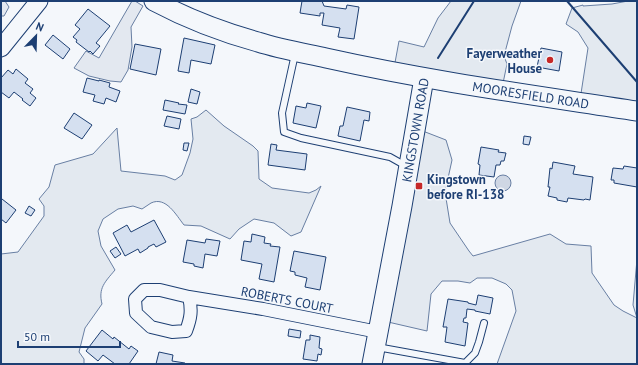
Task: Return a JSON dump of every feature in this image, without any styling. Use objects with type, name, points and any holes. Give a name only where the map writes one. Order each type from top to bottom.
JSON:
[{"type":"main road","name":"KINGSTOWN ROAD","points":[[154,1],[170,10],[218,29],[258,42],[368,68],[424,78],[409,168],[375,347]]},
{"type":"main road","name":"MOORESFIELD ROAD","points":[[424,78],[637,112]]},
{"type":"street","points":[[1,48],[39,1]]},
{"type":"street","name":"ROBERTS COURT","points":[[189,297],[191,306],[190,320],[186,331],[172,332],[151,327],[136,313],[135,299],[144,290],[160,290],[189,297],[263,309],[375,347]]},
{"type":"lane","points":[[295,51],[282,113],[284,132],[301,138],[390,157],[409,168]]},
{"type":"lane","points":[[375,347],[465,363],[475,353],[484,323]]},
{"type":"shaded area","points":[[1,1],[5,1],[9,7],[4,16],[1,16]]},
{"type":"shaded area","points":[[132,1],[135,1],[143,6],[131,27],[132,47],[128,70],[121,82],[89,76],[74,68],[86,51],[99,58]]},
{"type":"shaded area","points":[[451,1],[521,1],[512,26],[504,56],[507,64],[502,88],[394,68],[399,41],[424,47],[438,18]]},
{"type":"shaded area","points":[[637,1],[637,110],[580,100],[588,48],[578,32],[566,24],[572,8],[583,5],[612,4]]},
{"type":"shaded area","points":[[206,110],[224,126],[258,151],[259,179],[272,188],[309,193],[321,186],[301,232],[291,236],[274,223],[254,219],[239,229],[230,239],[201,226],[184,225],[166,204],[161,202],[151,203],[142,209],[133,206],[118,209],[103,219],[98,231],[101,246],[115,270],[103,286],[101,294],[102,304],[85,328],[79,352],[84,359],[84,364],[1,364],[1,254],[18,252],[44,216],[44,206],[39,199],[49,187],[55,165],[93,154],[117,128],[121,171],[165,176],[175,180],[182,175],[190,153],[193,139],[191,119],[197,117]]},
{"type":"shaded area","points":[[415,128],[446,140],[452,160],[445,192],[450,223],[473,256],[550,234],[566,244],[591,246],[592,273],[614,305],[637,318],[637,364],[497,364],[516,311],[512,290],[506,284],[492,278],[477,278],[470,283],[442,281],[431,294],[427,331],[388,322]]},
{"type":"shaded area","points":[[503,175],[510,180],[511,183],[506,190],[503,191],[496,186],[495,183],[500,176]]},
{"type":"shaded area","points":[[637,259],[637,318],[633,305]]},
{"type":"building","points":[[302,1],[322,1],[324,6],[346,9],[347,5],[359,7],[354,39],[338,37],[340,28],[322,25],[324,13],[320,13],[320,16],[300,13]]},
{"type":"building","points":[[88,9],[110,26],[96,43],[100,46],[93,54],[76,42],[77,40],[73,37],[80,29],[75,25]]},
{"type":"building","points":[[53,35],[70,49],[63,59],[45,45]]},
{"type":"building","points":[[184,38],[215,45],[211,64],[191,60],[189,73],[178,71]]},
{"type":"building","points":[[135,44],[161,49],[156,75],[130,69]]},
{"type":"building","name":"Fayerweather House","points":[[541,48],[562,52],[559,71],[537,67]]},
{"type":"building","points":[[16,69],[28,79],[25,83],[33,89],[30,93],[36,98],[30,106],[14,92],[9,98],[1,92],[1,78],[8,70],[13,74]]},
{"type":"building","points":[[87,78],[110,83],[109,87],[120,91],[116,102],[106,98],[104,104],[93,101],[95,95],[83,92]]},
{"type":"building","points":[[191,89],[200,92],[197,104],[188,102]]},
{"type":"building","points":[[165,100],[187,105],[185,114],[163,110]]},
{"type":"building","points":[[307,103],[321,106],[316,128],[293,123],[296,106],[306,108]]},
{"type":"building","points":[[347,107],[370,112],[369,121],[364,120],[360,141],[338,136],[340,126],[343,126]]},
{"type":"building","points":[[74,113],[92,125],[82,139],[64,128]]},
{"type":"building","points":[[167,116],[181,119],[179,129],[164,126]]},
{"type":"building","points":[[524,136],[531,137],[529,145],[523,144]]},
{"type":"building","points":[[184,143],[189,143],[187,151],[183,150]]},
{"type":"building","points":[[271,144],[277,145],[276,150],[307,154],[305,170],[268,165]]},
{"type":"building","points":[[481,147],[499,150],[498,152],[506,153],[504,161],[501,161],[500,165],[496,165],[494,177],[479,175],[480,165],[478,164]]},
{"type":"building","points":[[553,162],[575,166],[573,174],[593,177],[590,200],[568,198],[567,202],[548,196],[550,187],[548,187],[550,168],[552,169]]},
{"type":"building","points":[[624,166],[637,168],[637,187],[614,183],[614,180],[611,180],[613,168],[623,169]]},
{"type":"building","points":[[1,199],[16,210],[6,223],[1,219]]},
{"type":"building","points":[[29,206],[35,210],[31,216],[25,213]]},
{"type":"building","points":[[154,220],[166,242],[156,247],[154,244],[140,253],[138,249],[125,256],[113,233],[127,225],[131,232]]},
{"type":"building","points":[[252,234],[265,237],[264,243],[271,244],[270,246],[280,247],[274,282],[259,279],[262,264],[241,260],[244,241],[251,242]]},
{"type":"building","points":[[206,239],[220,241],[217,256],[205,254],[203,268],[194,266],[194,264],[183,262],[187,240],[205,243]]},
{"type":"building","points":[[116,247],[121,254],[115,258],[110,251]]},
{"type":"building","points":[[294,251],[326,257],[320,290],[305,287],[307,278],[295,275],[295,272],[290,271]]},
{"type":"building","points":[[478,295],[493,298],[490,314],[467,309],[466,318],[464,318],[463,322],[468,323],[465,346],[445,342],[447,327],[443,327],[448,299],[468,302],[476,305]]},
{"type":"building","points":[[289,329],[301,331],[300,338],[288,336]]},
{"type":"building","points":[[102,330],[129,349],[131,346],[138,351],[129,364],[115,364],[103,355],[98,361],[86,351]]},
{"type":"building","points":[[310,335],[320,337],[319,348],[322,349],[321,355],[318,354],[317,361],[303,359],[306,340],[310,340]]},
{"type":"building","points":[[159,352],[173,355],[172,361],[185,364],[156,364]]},
{"type":"wall","points":[[438,58],[474,1]]},
{"type":"wall","points":[[567,1],[637,82]]},
{"type":"place","name":"Fayerweather House","points":[[550,60]]},
{"type":"place","name":"Kingstown before RI-138","points":[[419,186]]}]
